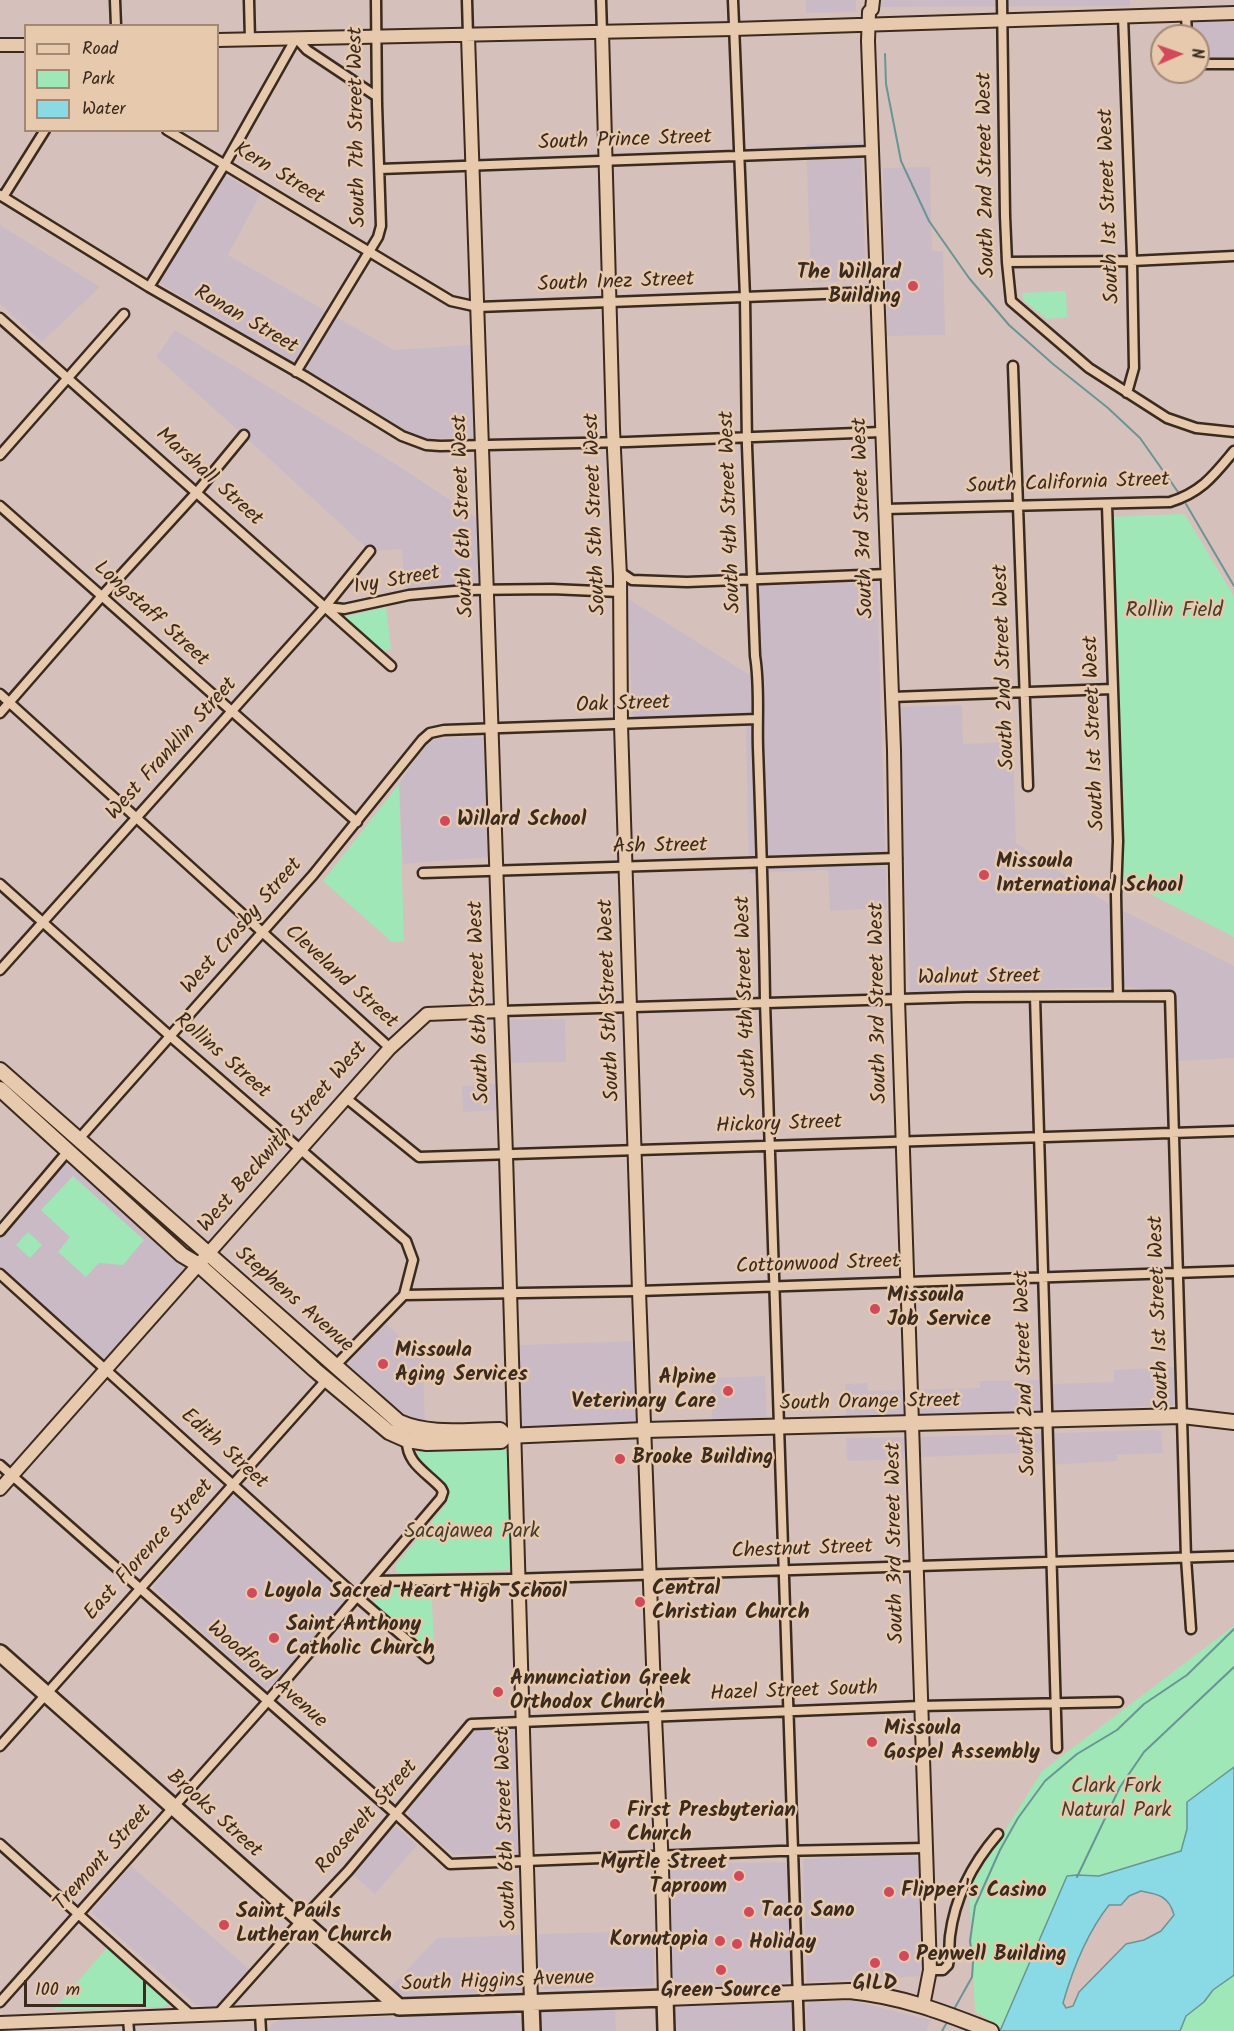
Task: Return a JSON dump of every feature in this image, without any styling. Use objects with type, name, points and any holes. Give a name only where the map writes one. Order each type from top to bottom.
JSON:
[{"type":"highway","name":"Brooks Street","points":[[0,1653],[399,2007]]},
{"type":"highway","name":"South Higgins Avenue","points":[[399,2007],[665,1998]]},
{"type":"highway","points":[[665,1998],[666,2031]]},
{"type":"highway","points":[[531,2003],[532,2031]]},
{"type":"main road","name":"Stephens Avenue","points":[[0,1070],[78,1140],[203,1260],[327,1379],[389,1432],[407,1440],[427,1443],[501,1441],[510,1436],[500,1430],[429,1431],[415,1429],[399,1422],[336,1365],[203,1260],[182,1255],[0,1089]]},
{"type":"main road","name":"South Orange Street","points":[[510,1436],[645,1430],[1182,1416],[1234,1422]]},
{"type":"main road","name":"South Higgins Avenue","points":[[665,1998],[849,1991],[872,1993],[907,2000],[991,2031]]},
{"type":"street","points":[[115,0],[116,24]]},
{"type":"street","points":[[249,0],[250,40]]},
{"type":"street","name":"South 7th Street West","points":[[296,372],[377,241],[381,226],[376,96],[376,0]]},
{"type":"street","name":"South 6th Street West","points":[[467,0],[506,1155],[510,1294],[510,1436],[519,1578],[531,2003]]},
{"type":"street","name":"South 5th Street West","points":[[601,0],[609,302],[620,572],[621,725],[639,1291],[662,1855],[665,1998]]},
{"type":"street","name":"South 4th Street West","points":[[733,0],[745,297],[747,437],[758,669],[757,719],[763,863],[765,1002],[799,2031]]},
{"type":"street","points":[[865,0],[866,10],[870,12]]},
{"type":"street","name":"South 2nd Street West","points":[[1002,0],[1007,262],[1010,295],[1015,305],[1089,368],[1127,393],[1179,423],[1196,428],[1234,432]]},
{"type":"street","points":[[219,40],[733,29],[870,12],[1003,19],[1234,13]]},
{"type":"street","name":"South 3rd Street West","points":[[870,12],[867,41],[892,697],[897,858],[898,999],[930,1970],[923,2006]]},
{"type":"street","points":[[1186,14],[1186,24]]},
{"type":"street","name":"South 1st Street West","points":[[1123,16],[1134,368],[1127,393]]},
{"type":"street","points":[[296,39],[307,50],[376,96]]},
{"type":"street","points":[[149,287],[225,164],[296,39]]},
{"type":"street","points":[[0,45],[24,45]]},
{"type":"street","points":[[1210,64],[1234,64]]},
{"type":"street","points":[[2,196],[44,132]]},
{"type":"street","name":"Kern Street","points":[[170,132],[370,251]]},
{"type":"street","name":"South Prince Street","points":[[380,169],[872,152]]},
{"type":"street","name":"Ronan Street","points":[[2,196],[149,287],[402,436],[416,442],[440,446],[483,445]]},
{"type":"street","name":"South Inez Street","points":[[370,251],[451,301],[478,307],[877,292]]},
{"type":"street","points":[[1007,262],[1132,261],[1234,256]]},
{"type":"street","points":[[0,455],[124,314]]},
{"type":"street","name":"Marshall Street","points":[[0,318],[391,666]]},
{"type":"street","name":"South 2nd Street West","points":[[1013,366],[1028,786]]},
{"type":"street","points":[[483,445],[881,432]]},
{"type":"street","points":[[0,713],[197,492],[244,435]]},
{"type":"street","name":"South California Street","points":[[885,509],[1170,502],[1186,496],[1209,481],[1234,451]]},
{"type":"street","name":"South 1st Street West","points":[[1107,505],[1118,841],[1116,895],[1118,996]]},
{"type":"street","name":"Longstaff Street","points":[[0,506],[357,822]]},
{"type":"street","name":"West Franklin Street","points":[[0,970],[326,607],[370,552]]},
{"type":"street","points":[[620,572],[632,580],[687,582],[887,573]]},
{"type":"street","name":"Ivy Street","points":[[326,607],[344,609],[417,594],[487,589],[619,592]]},
{"type":"street","points":[[892,697],[1112,689]]},
{"type":"street","name":"Cleveland Street","points":[[0,694],[390,1048]]},
{"type":"street","name":"Oak Street","points":[[430,733],[444,730],[757,719]]},
{"type":"street","name":"West Crosby Street","points":[[78,1140],[262,932],[430,733]]},
{"type":"street","name":"Ash Street","points":[[423,873],[897,858]]},
{"type":"street","name":"Rollins Street","points":[[0,884],[171,1037],[406,1241],[413,1260],[404,1295]]},
{"type":"street","name":"South 1st Street West","points":[[1170,996],[1186,1558],[1191,1629]]},
{"type":"street","name":"Walnut Street","points":[[501,1011],[898,999],[1170,996]]},
{"type":"street","name":"South 2nd Street West","points":[[1035,997],[1057,1748]]},
{"type":"street","name":"West Beckwith Street West","points":[[0,1489],[390,1048],[427,1014],[501,1011]]},
{"type":"street","name":"Hickory Street","points":[[346,1098],[419,1157],[1234,1131]]},
{"type":"street","points":[[0,1231],[68,1151]]},
{"type":"street","name":"Cottonwood Street","points":[[404,1295],[639,1291],[1234,1271]]},
{"type":"street","name":"Edith Street","points":[[0,1274],[356,1596],[425,1655]]},
{"type":"street","points":[[336,1365],[404,1295]]},
{"type":"street","name":"East Florence Street","points":[[0,1746],[327,1379]]},
{"type":"street","name":"Tremont Street","points":[[0,2002],[267,1702],[441,1498],[443,1492],[406,1452],[407,1440]]},
{"type":"street","name":"Woodford Avenue","points":[[0,1465],[450,1864],[662,1855],[926,1848]]},
{"type":"street","name":"Chestnut Street","points":[[372,1581],[1234,1556]]},
{"type":"street","name":"Hazel Street South","points":[[471,1724],[1118,1702]]},
{"type":"street","name":"Roosevelt Street","points":[[218,2015],[348,1871],[471,1724]]},
{"type":"street","points":[[930,1970],[943,1970],[948,1965],[951,1927],[962,1889],[983,1851],[998,1834]]},
{"type":"street","points":[[0,1844],[192,2016]]},
{"type":"street","name":"South Higgins Avenue","points":[[0,2023],[129,2025],[192,2016],[399,2007]]},
{"type":"street","points":[[260,2014],[261,2031]]},
{"type":"shaded area","points":[[806,0],[856,0],[856,12],[806,13]]},
{"type":"shaded area","points":[[879,0],[1130,0],[1130,6],[880,7]]},
{"type":"shaded area","points":[[1234,21],[1234,59],[1210,60],[1210,24],[1180,24],[1180,22]]},
{"type":"shaded area","points":[[861,142],[866,280],[811,282],[806,144]]},
{"type":"shaded area","points":[[930,167],[932,251],[943,251],[945,335],[887,336],[883,168]]},
{"type":"shaded area","points":[[223,174],[260,195],[228,255],[394,350],[472,345],[475,438],[425,438],[403,429],[159,283]]},
{"type":"shaded area","points":[[0,225],[100,287],[42,342],[0,304]]},
{"type":"shaded area","points":[[175,330],[397,465],[477,518],[479,581],[472,584],[405,590],[402,549],[370,551],[156,357]]},
{"type":"shaded area","points":[[877,582],[887,908],[830,911],[828,870],[749,873],[746,726],[633,722],[627,598],[761,682],[758,586]]},
{"type":"shaded area","name":"Missoula International School","points":[[962,705],[963,744],[1013,742],[1016,843],[1113,907],[1114,987],[910,993],[898,707]]},
{"type":"shaded area","name":"Willard School","points":[[486,737],[490,857],[403,864],[399,784],[429,743],[440,738]]},
{"type":"shaded area","points":[[1119,909],[1234,966],[1234,1058],[1177,1061],[1173,1001],[1169,993],[1122,986]]},
{"type":"shaded area","points":[[565,1019],[566,1062],[511,1063],[510,1020]]},
{"type":"shaded area","points":[[498,1084],[499,1110],[463,1112],[462,1086]]},
{"type":"shaded area","points":[[68,1151],[199,1265],[105,1368],[0,1274],[0,1231]]},
{"type":"shaded area","points":[[385,1323],[423,1358],[425,1429],[403,1424],[342,1371]]},
{"type":"shaded area","points":[[638,1341],[641,1423],[522,1428],[519,1345]]},
{"type":"shaded area","points":[[1174,1367],[1175,1405],[846,1420],[845,1384],[867,1383],[868,1391],[980,1388],[980,1381],[1052,1380],[1052,1384],[1114,1382],[1114,1370]]},
{"type":"shaded area","points":[[765,1376],[767,1419],[712,1419],[711,1378]]},
{"type":"shaded area","points":[[1161,1431],[1163,1453],[1117,1455],[1117,1461],[1048,1465],[1047,1452],[920,1457],[919,1443],[922,1437]]},
{"type":"shaded area","points":[[909,1437],[910,1459],[847,1461],[846,1438]]},
{"type":"shaded area","name":"Loyola Sacred Heart High School","points":[[235,1495],[345,1590],[349,1598],[275,1682],[264,1689],[154,1588],[154,1585],[230,1497]]},
{"type":"shaded area","points":[[517,1725],[521,1853],[454,1855],[410,1819],[409,1809],[478,1726]]},
{"type":"shaded area","points":[[394,1827],[397,1827],[417,1845],[375,1894],[351,1873]]},
{"type":"shaded area","points":[[913,1855],[918,1859],[921,1976],[807,1982],[803,1859]]},
{"type":"shaded area","points":[[785,1862],[787,1865],[792,1973],[787,1983],[677,1988],[672,1985],[668,1867],[671,1864]]},
{"type":"shaded area","points":[[131,1866],[250,1970],[220,2007],[211,2009],[196,2005],[92,1913]]},
{"type":"shaded area","points":[[654,1931],[654,1986],[544,1989],[538,1984],[538,1934]]},
{"type":"shaded area","points":[[524,1935],[525,1984],[521,1991],[406,1996],[399,1994],[391,1987],[437,1938]]},
{"type":"shaded area","points":[[788,2001],[792,2008],[793,2031],[673,2031],[672,2014],[674,2008],[678,2006]]},
{"type":"shaded area","points":[[810,2001],[853,2001],[931,2020],[926,2031],[807,2031],[806,2008]]},
{"type":"shaded area","points":[[615,2008],[616,2031],[539,2031],[540,2012]]},
{"type":"shaded area","points":[[514,2013],[522,2019],[523,2031],[269,2031],[272,2024],[279,2020]]},
{"type":"green space","points":[[1066,291],[1067,317],[1047,319],[1023,300],[1022,293]]},
{"type":"green space","name":"Rollin Field","points":[[1185,515],[1234,596],[1234,937],[1123,880],[1111,517]]},
{"type":"green space","points":[[386,607],[391,649],[383,651],[344,617]]},
{"type":"green space","points":[[399,784],[404,941],[392,942],[323,881]]},
{"type":"green space","points":[[0,1080],[147,1209],[145,1212],[0,1085]]},
{"type":"green space","points":[[73,1176],[144,1240],[123,1265],[99,1263],[86,1277],[58,1252],[70,1237],[41,1210]]},
{"type":"green space","points":[[28,1232],[42,1245],[30,1258],[16,1245]]},
{"type":"green space","points":[[263,1308],[393,1423],[387,1424],[378,1418],[260,1313]]},
{"type":"green space","name":"Sacajawea Park","points":[[504,1449],[507,1453],[512,1567],[509,1570],[401,1574],[396,1571],[396,1565],[447,1503],[447,1489],[444,1483],[418,1461],[417,1452]]},
{"type":"green space","points":[[431,1584],[434,1646],[426,1647],[375,1604],[372,1593],[380,1586]]},
{"type":"green space","name":"Clark Fork Natural Park","points":[[1234,1626],[1234,1767],[1187,1802],[1187,1829],[1182,1851],[1099,1876],[1067,1877],[1001,2028],[975,2011],[969,1889],[1042,1771]]},
{"type":"green space","points":[[107,1948],[167,2001],[167,2005],[53,2010]]},
{"type":"green space","points":[[1234,1975],[1234,2031],[1180,2031],[1186,2016],[1204,2002],[1213,1990]]},
{"type":"water","points":[[1234,1767],[1234,1975],[1213,1990],[1204,2002],[1186,2016],[1180,2031],[1000,2031],[1067,1876],[1099,1876],[1181,1851],[1187,1829],[1187,1802]],"holes":[[[1141,1891],[1162,1897],[1169,1904],[1174,1915],[1161,1931],[1144,1940],[1126,1944],[1079,1992],[1073,2006],[1066,2008],[1063,2003],[1071,1977],[1087,1939],[1101,1916],[1109,1905],[1121,1905],[1129,1896]]]},
{"type":"waterway","points":[[885,54],[886,84],[901,161],[929,221],[969,278],[1009,325],[1108,408],[1140,438],[1178,492]]},
{"type":"waterway","points":[[1186,504],[1234,586]]},
{"type":"waterway","points":[[953,2011],[972,1977],[973,1962],[970,1941],[975,1906],[1000,1850],[1018,1818],[1045,1781],[1077,1754],[1117,1730],[1144,1704],[1187,1675],[1234,1629]]},
{"type":"waterway","points":[[1077,1877],[1120,1787],[1144,1752],[1234,1667]]},
{"type":"waterway","points":[[942,2031],[949,2019]]},
{"type":"place","name":"The Willard Building","points":[[913,286]]},
{"type":"place","name":"Willard School","points":[[445,821]]},
{"type":"place","name":"Missoula International School","points":[[984,875]]},
{"type":"place","name":"Missoula Job Service","points":[[875,1309]]},
{"type":"place","name":"Missoula Aging Services","points":[[383,1364]]},
{"type":"place","name":"Alpine Veterinary Care","points":[[728,1391]]},
{"type":"place","name":"Brooke Building","points":[[620,1459]]},
{"type":"place","name":"Loyola Sacred Heart High School","points":[[252,1593]]},
{"type":"place","name":"Central Christian Church","points":[[640,1602]]},
{"type":"place","name":"Saint Anthony Catholic Church","points":[[274,1638]]},
{"type":"place","name":"Annunciation Greek Orthodox Church","points":[[498,1692]]},
{"type":"place","name":"Missoula Gospel Assembly","points":[[872,1742]]},
{"type":"place","name":"First Presbyterian Church","points":[[615,1824]]},
{"type":"place","name":"Myrtle Street Taproom","points":[[739,1876]]},
{"type":"place","name":"Flipper's Casino","points":[[889,1892]]},
{"type":"place","name":"Taco Sano","points":[[749,1912]]},
{"type":"place","name":"Saint Pauls Lutheran Church","points":[[224,1925]]},
{"type":"place","name":"Kornutopia","points":[[720,1941]]},
{"type":"place","name":"Holiday","points":[[737,1944]]},
{"type":"place","name":"Penwell Building","points":[[904,1956]]},
{"type":"place","name":"GILD","points":[[875,1963]]},
{"type":"place","name":"Green Source","points":[[721,1970]]}]
